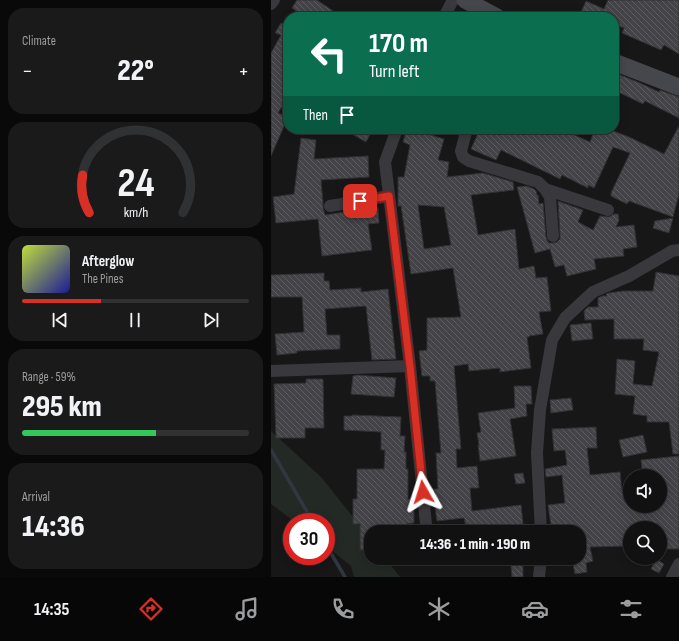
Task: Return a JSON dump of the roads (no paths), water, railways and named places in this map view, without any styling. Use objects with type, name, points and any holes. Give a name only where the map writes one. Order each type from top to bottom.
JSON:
[{"type":"street","points":[[271,4],[274,0]]},
{"type":"street","points":[[447,12],[453,0]]},
{"type":"street","points":[[465,0],[488,12]]},
{"type":"street","points":[[619,64],[679,87]]},
{"type":"street","points":[[395,134],[385,162],[410,366],[426,524]]},
{"type":"street","points":[[466,134],[461,151],[463,157],[469,161],[538,182],[545,189],[550,197],[553,236]]},
{"type":"street","points":[[545,189],[608,210]]},
{"type":"street","points":[[330,206],[389,196]]},
{"type":"street","points":[[541,525],[537,453],[540,410],[552,340],[565,318],[593,292],[629,276],[672,251],[679,250]]},
{"type":"street","points":[[271,371],[410,366]]},
{"type":"street","points":[[672,577],[679,564]]},
{"type":"street","points":[[539,577],[540,565]]},
{"type":"waterway","points":[[271,450],[308,513]]},
{"type":"waterway","points":[[335,560],[345,577]]}]
